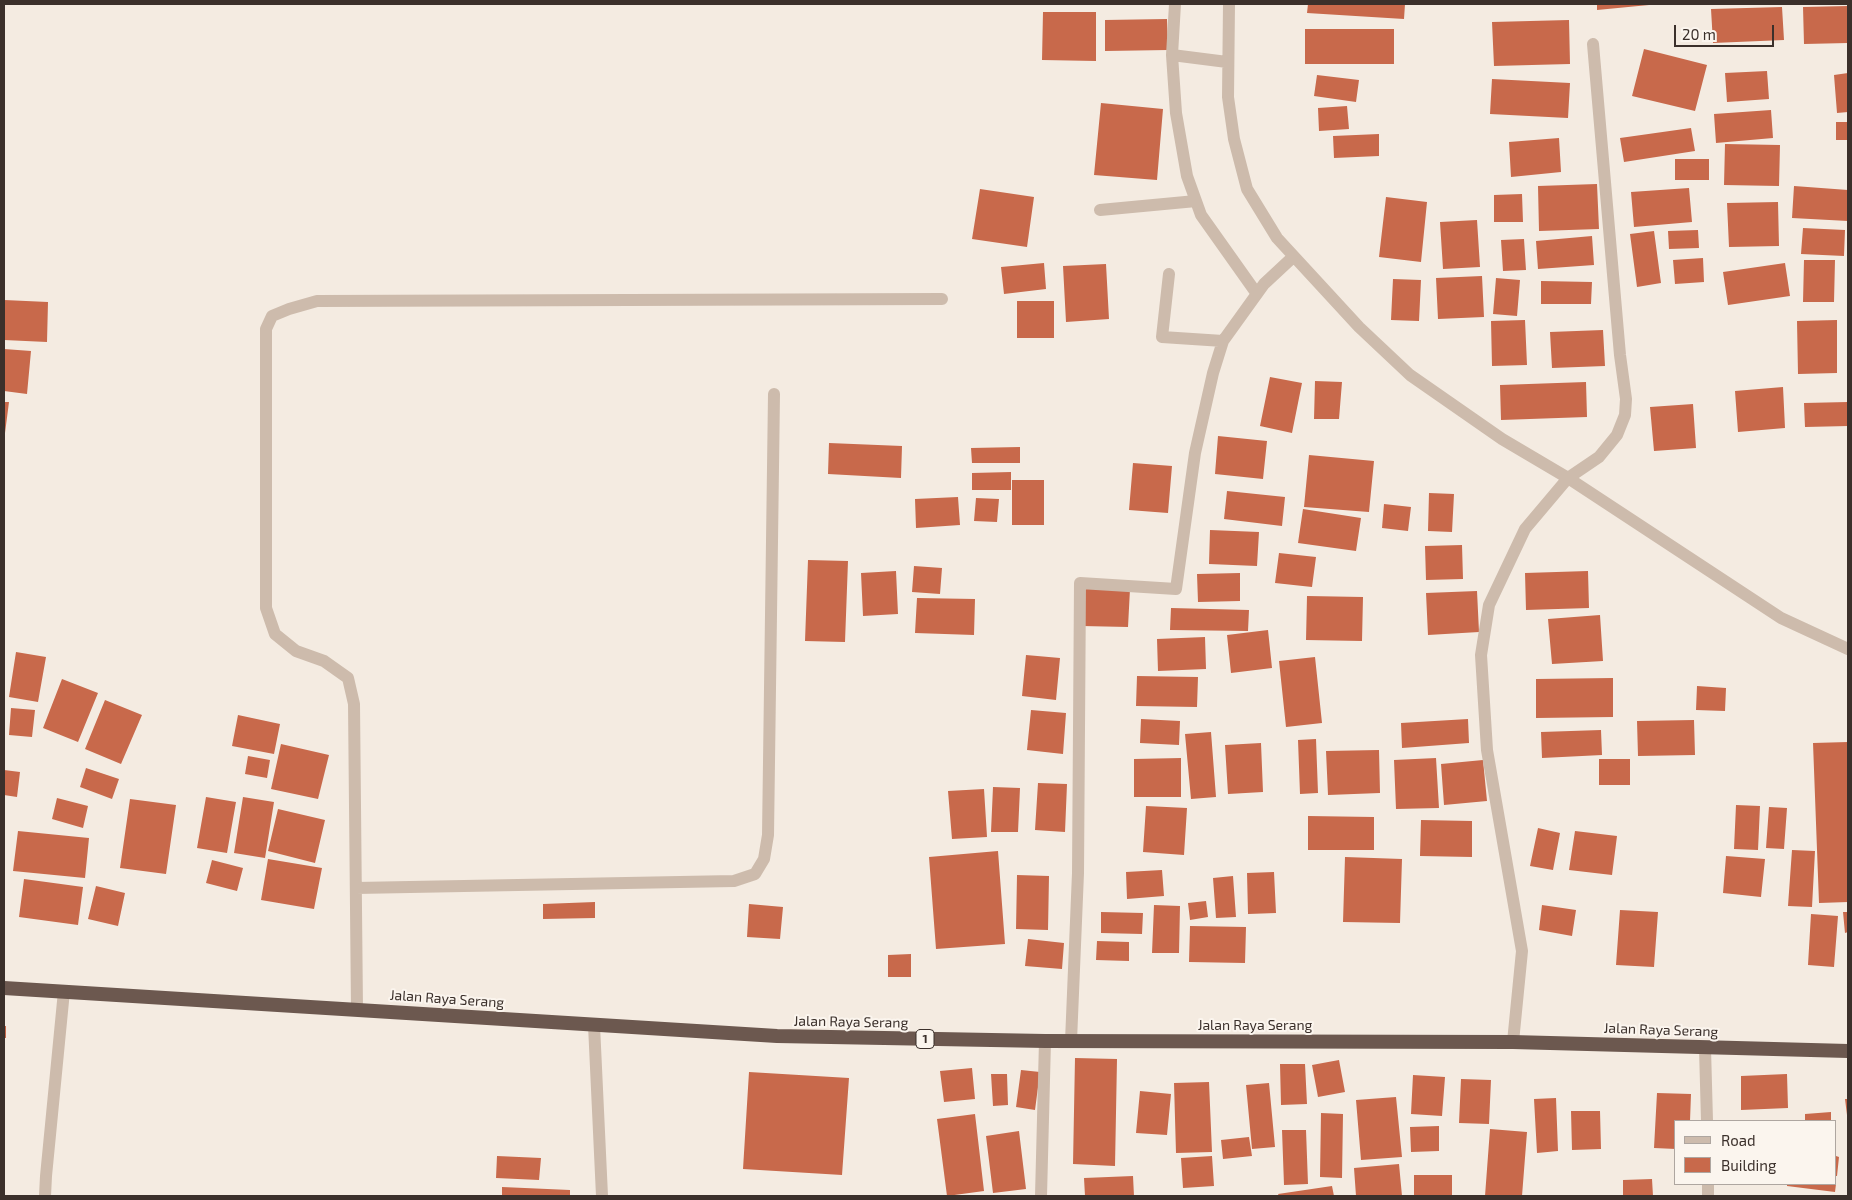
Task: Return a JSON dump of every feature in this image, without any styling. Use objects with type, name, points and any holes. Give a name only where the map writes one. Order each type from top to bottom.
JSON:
[{"type":"highway","name":"Jalan Raya Serang","points":[[4,988],[777,1036],[1045,1042],[1513,1042],[1848,1051]]},
{"type":"street","points":[[1175,4],[1176,112],[1187,176],[1201,215],[1261,289]]},
{"type":"street","points":[[1228,4],[1228,96],[1234,140],[1247,189],[1290,260],[1410,375],[1502,438],[1568,478],[1781,618],[1848,649]]},
{"type":"street","points":[[1513,1042],[1522,951],[1487,750],[1481,655],[1489,605],[1525,529],[1557,489],[1568,478],[1599,456],[1618,435],[1625,415],[1626,399],[1620,354],[1593,44]]},
{"type":"street","points":[[1176,56],[1227,62]]},
{"type":"street","points":[[1100,210],[1196,202]]},
{"type":"street","points":[[1071,1041],[1078,873],[1080,582],[1176,589],[1195,453],[1213,373],[1223,341],[1261,289],[1290,260]]},
{"type":"street","points":[[1170,274],[1162,337],[1223,341]]},
{"type":"street","points":[[357,1010],[354,704],[348,678],[324,661],[296,651],[275,634],[266,608],[266,329],[272,316],[317,301],[942,299]]},
{"type":"street","points":[[356,888],[734,880],[755,874],[764,859],[768,835],[774,394]]},
{"type":"street","points":[[45,1196],[64,991]]},
{"type":"street","points":[[594,1024],[602,1196]]},
{"type":"street","points":[[1041,1196],[1045,1042]]},
{"type":"street","points":[[1706,1048],[1707,1120]]},
{"type":"building","points":[[1308,4],[1405,4],[1404,19],[1307,13]]},
{"type":"building","points":[[1597,4],[1649,4],[1649,5],[1597,10]]},
{"type":"building","points":[[1848,6],[1848,43],[1804,44],[1803,7]]},
{"type":"building","points":[[1782,7],[1784,40],[1713,43],[1711,9]]},
{"type":"building","points":[[1043,12],[1096,12],[1096,61],[1042,60]]},
{"type":"building","points":[[1167,19],[1168,50],[1105,51],[1105,20]]},
{"type":"building","points":[[1569,20],[1570,64],[1494,66],[1492,22]]},
{"type":"building","points":[[1305,29],[1394,29],[1394,64],[1305,64]]},
{"type":"building","points":[[1644,49],[1707,65],[1695,111],[1632,96]]},
{"type":"building","points":[[1767,71],[1769,99],[1727,102],[1725,73]]},
{"type":"building","points":[[1848,73],[1848,112],[1837,113],[1834,75]]},
{"type":"building","points":[[1317,75],[1359,80],[1356,102],[1314,96]]},
{"type":"building","points":[[1492,79],[1570,83],[1568,118],[1490,114]]},
{"type":"building","points":[[1101,103],[1163,109],[1157,180],[1094,175]]},
{"type":"building","points":[[1347,106],[1349,129],[1319,131],[1318,108]]},
{"type":"building","points":[[1771,110],[1773,138],[1716,143],[1714,114]]},
{"type":"building","points":[[1836,122],[1848,122],[1848,140],[1836,140]]},
{"type":"building","points":[[1691,128],[1695,151],[1624,162],[1620,138]]},
{"type":"building","points":[[1379,134],[1379,156],[1334,158],[1333,136]]},
{"type":"building","points":[[1559,138],[1561,172],[1511,177],[1509,142]]},
{"type":"building","points":[[1725,144],[1780,145],[1779,186],[1724,185]]},
{"type":"building","points":[[1675,159],[1709,159],[1709,180],[1675,180]]},
{"type":"building","points":[[1597,184],[1599,229],[1539,231],[1538,186]]},
{"type":"building","points":[[1794,186],[1848,190],[1848,221],[1792,218]]},
{"type":"building","points":[[1689,188],[1692,222],[1634,227],[1631,192]]},
{"type":"building","points":[[980,189],[1034,197],[1027,247],[972,239]]},
{"type":"building","points":[[1522,194],[1523,222],[1494,222],[1494,195]]},
{"type":"building","points":[[1386,197],[1427,202],[1421,262],[1379,257]]},
{"type":"building","points":[[1778,202],[1779,246],[1729,247],[1727,203]]},
{"type":"building","points":[[1477,220],[1480,267],[1443,269],[1440,222]]},
{"type":"building","points":[[1803,228],[1845,230],[1844,256],[1801,254]]},
{"type":"building","points":[[1698,230],[1699,248],[1669,249],[1668,231]]},
{"type":"building","points":[[1654,231],[1661,283],[1637,287],[1630,234]]},
{"type":"building","points":[[1592,236],[1594,265],[1538,269],[1536,241]]},
{"type":"building","points":[[1524,239],[1526,270],[1503,271],[1501,240]]},
{"type":"building","points":[[1703,258],[1704,282],[1675,284],[1673,260]]},
{"type":"building","points":[[1804,260],[1835,260],[1834,302],[1803,302]]},
{"type":"building","points":[[1044,263],[1046,289],[1004,294],[1001,267]]},
{"type":"building","points":[[1785,263],[1790,296],[1728,305],[1723,272]]},
{"type":"building","points":[[1106,264],[1109,319],[1066,322],[1063,266]]},
{"type":"building","points":[[1482,276],[1484,317],[1438,319],[1436,278]]},
{"type":"building","points":[[1496,278],[1520,280],[1517,316],[1493,314]]},
{"type":"building","points":[[1393,279],[1421,280],[1419,321],[1391,320]]},
{"type":"building","points":[[1541,281],[1592,282],[1591,304],[1541,304]]},
{"type":"building","points":[[4,300],[48,302],[47,342],[4,340]]},
{"type":"building","points":[[1017,301],[1054,301],[1054,338],[1017,338]]},
{"type":"building","points":[[1525,320],[1527,365],[1492,366],[1491,321]]},
{"type":"building","points":[[1837,320],[1837,373],[1798,374],[1797,321]]},
{"type":"building","points":[[1603,330],[1605,366],[1552,368],[1550,332]]},
{"type":"building","points":[[4,349],[31,351],[27,394],[4,391]]},
{"type":"building","points":[[1270,377],[1302,383],[1292,433],[1260,426]]},
{"type":"building","points":[[1315,381],[1342,382],[1339,419],[1314,419]]},
{"type":"building","points":[[1586,382],[1587,417],[1501,420],[1500,385]]},
{"type":"building","points":[[1783,387],[1785,428],[1738,432],[1735,391]]},
{"type":"building","points":[[4,402],[9,402],[5,433],[4,433]]},
{"type":"building","points":[[1848,402],[1848,426],[1805,427],[1804,403]]},
{"type":"building","points":[[1693,404],[1696,448],[1654,451],[1650,407]]},
{"type":"building","points":[[1218,436],[1267,441],[1263,479],[1215,474]]},
{"type":"building","points":[[829,443],[902,446],[901,478],[828,474]]},
{"type":"building","points":[[1020,447],[1020,463],[972,463],[971,448]]},
{"type":"building","points":[[1309,455],[1374,461],[1369,512],[1304,507]]},
{"type":"building","points":[[1133,463],[1172,466],[1168,513],[1129,510]]},
{"type":"building","points":[[1011,472],[1011,490],[972,490],[972,473]]},
{"type":"building","points":[[1012,480],[1044,480],[1044,525],[1012,525]]},
{"type":"building","points":[[1227,491],[1285,497],[1282,526],[1224,519]]},
{"type":"building","points":[[1429,493],[1454,494],[1452,532],[1428,531]]},
{"type":"building","points":[[958,497],[960,525],[916,528],[915,499]]},
{"type":"building","points":[[976,498],[999,499],[997,522],[974,521]]},
{"type":"building","points":[[1384,504],[1411,507],[1408,531],[1382,528]]},
{"type":"building","points":[[1303,509],[1361,518],[1356,551],[1298,543]]},
{"type":"building","points":[[1210,530],[1259,532],[1257,566],[1209,564]]},
{"type":"building","points":[[1462,545],[1463,579],[1426,580],[1425,546]]},
{"type":"building","points":[[1279,553],[1316,557],[1312,587],[1275,583]]},
{"type":"building","points":[[808,560],[848,561],[845,642],[805,641]]},
{"type":"building","points":[[914,566],[942,568],[940,594],[912,592]]},
{"type":"building","points":[[896,571],[898,614],[863,616],[861,573]]},
{"type":"building","points":[[1588,571],[1589,608],[1526,610],[1525,573]]},
{"type":"building","points":[[1240,573],[1240,601],[1198,602],[1197,574]]},
{"type":"building","points":[[1083,588],[1130,589],[1128,627],[1082,626]]},
{"type":"building","points":[[1477,591],[1479,632],[1428,635],[1426,593]]},
{"type":"building","points":[[1307,596],[1363,597],[1362,641],[1306,640]]},
{"type":"building","points":[[917,598],[975,599],[974,635],[915,633]]},
{"type":"building","points":[[1171,608],[1249,610],[1248,631],[1170,630]]},
{"type":"building","points":[[1600,615],[1603,661],[1552,664],[1548,619]]},
{"type":"building","points":[[1268,630],[1272,668],[1231,673],[1227,635]]},
{"type":"building","points":[[1205,637],[1206,669],[1158,671],[1157,639]]},
{"type":"building","points":[[16,652],[46,657],[38,702],[9,697]]},
{"type":"building","points":[[1026,655],[1060,658],[1056,700],[1022,696]]},
{"type":"building","points":[[1315,657],[1322,723],[1286,727],[1279,661]]},
{"type":"building","points":[[1137,676],[1198,677],[1197,707],[1136,706]]},
{"type":"building","points":[[1613,678],[1613,717],[1536,718],[1536,679]]},
{"type":"building","points":[[62,679],[98,693],[78,742],[43,728]]},
{"type":"building","points":[[1697,686],[1726,688],[1725,711],[1696,710]]},
{"type":"building","points":[[105,700],[142,715],[121,764],[85,749]]},
{"type":"building","points":[[11,708],[35,710],[32,737],[9,735]]},
{"type":"building","points":[[1031,710],[1066,713],[1063,754],[1027,750]]},
{"type":"building","points":[[238,715],[280,724],[274,754],[232,746]]},
{"type":"building","points":[[1141,719],[1180,721],[1179,745],[1140,743]]},
{"type":"building","points":[[1468,719],[1469,743],[1402,748],[1401,723]]},
{"type":"building","points":[[1694,720],[1695,755],[1638,756],[1637,721]]},
{"type":"building","points":[[1601,730],[1602,755],[1542,758],[1541,732]]},
{"type":"building","points":[[1211,732],[1216,797],[1191,799],[1185,734]]},
{"type":"building","points":[[1316,739],[1318,793],[1300,794],[1298,740]]},
{"type":"building","points":[[1848,742],[1848,902],[1819,903],[1813,743]]},
{"type":"building","points":[[1261,743],[1263,792],[1228,794],[1225,745]]},
{"type":"building","points":[[281,744],[329,755],[318,799],[271,789]]},
{"type":"building","points":[[1379,750],[1380,793],[1328,795],[1326,751]]},
{"type":"building","points":[[248,756],[270,760],[267,778],[245,774]]},
{"type":"building","points":[[1181,758],[1181,797],[1134,797],[1134,759]]},
{"type":"building","points":[[1436,758],[1439,808],[1396,809],[1394,760]]},
{"type":"building","points":[[1599,759],[1630,759],[1630,785],[1599,785]]},
{"type":"building","points":[[1483,760],[1487,801],[1444,805],[1441,764]]},
{"type":"building","points":[[86,768],[119,779],[112,799],[80,787]]},
{"type":"building","points":[[4,770],[20,772],[17,797],[4,795]]},
{"type":"building","points":[[1038,783],[1067,784],[1065,832],[1035,830]]},
{"type":"building","points":[[993,787],[1020,788],[1018,832],[991,832]]},
{"type":"building","points":[[984,789],[987,837],[952,839],[948,791]]},
{"type":"building","points":[[206,797],[236,802],[227,853],[197,848]]},
{"type":"building","points":[[243,797],[274,802],[265,858],[234,853]]},
{"type":"building","points":[[57,798],[88,806],[83,828],[52,819]]},
{"type":"building","points":[[130,799],[176,805],[166,874],[120,868]]},
{"type":"building","points":[[1736,805],[1760,806],[1758,850],[1734,849]]},
{"type":"building","points":[[1146,806],[1187,808],[1184,855],[1143,852]]},
{"type":"building","points":[[1769,807],[1787,808],[1784,849],[1766,848]]},
{"type":"building","points":[[278,809],[325,820],[315,863],[268,851]]},
{"type":"building","points":[[1308,816],[1374,817],[1374,850],[1308,850]]},
{"type":"building","points":[[1421,820],[1472,821],[1472,857],[1420,856]]},
{"type":"building","points":[[1538,828],[1560,833],[1553,870],[1530,866]]},
{"type":"building","points":[[18,831],[89,838],[85,878],[13,871]]},
{"type":"building","points":[[1575,831],[1617,836],[1612,875],[1569,870]]},
{"type":"building","points":[[1792,850],[1815,851],[1812,907],[1788,906]]},
{"type":"building","points":[[998,851],[1005,944],[936,949],[929,857]]},
{"type":"building","points":[[1726,856],[1765,859],[1761,897],[1723,893]]},
{"type":"building","points":[[1345,857],[1402,859],[1400,923],[1343,922]]},
{"type":"building","points":[[268,859],[322,868],[314,909],[261,900]]},
{"type":"building","points":[[212,860],[243,868],[237,891],[206,883]]},
{"type":"building","points":[[1162,870],[1164,896],[1127,899],[1126,872]]},
{"type":"building","points":[[1274,872],[1276,913],[1248,914],[1247,873]]},
{"type":"building","points":[[1017,875],[1049,876],[1048,930],[1016,929]]},
{"type":"building","points":[[1233,876],[1236,917],[1216,918],[1213,878]]},
{"type":"building","points":[[24,879],[83,887],[78,925],[19,917]]},
{"type":"building","points":[[96,886],[125,893],[118,926],[88,919]]},
{"type":"building","points":[[1206,901],[1208,917],[1190,920],[1188,903]]},
{"type":"building","points":[[595,902],[595,918],[543,919],[543,904]]},
{"type":"building","points":[[749,904],[783,907],[780,939],[747,937]]},
{"type":"building","points":[[1154,905],[1180,906],[1179,953],[1152,953]]},
{"type":"building","points":[[1542,905],[1576,910],[1572,936],[1539,930]]},
{"type":"building","points":[[1620,910],[1658,912],[1654,967],[1616,965]]},
{"type":"building","points":[[1101,912],[1143,913],[1142,934],[1101,933]]},
{"type":"building","points":[[1843,912],[1848,912],[1848,932],[1845,933]]},
{"type":"building","points":[[1811,914],[1838,916],[1834,967],[1808,965]]},
{"type":"building","points":[[1190,926],[1246,927],[1245,963],[1189,962]]},
{"type":"building","points":[[1028,939],[1064,943],[1062,969],[1025,966]]},
{"type":"building","points":[[1097,941],[1129,942],[1129,961],[1096,960]]},
{"type":"building","points":[[911,954],[911,977],[888,977],[888,955]]},
{"type":"building","points":[[4,1026],[6,1026],[6,1038],[4,1038]]},
{"type":"building","points":[[1075,1058],[1117,1059],[1115,1166],[1073,1164]]},
{"type":"building","points":[[1339,1060],[1345,1092],[1318,1097],[1312,1065]]},
{"type":"building","points":[[1280,1064],[1305,1064],[1307,1104],[1281,1105]]},
{"type":"building","points":[[972,1068],[975,1099],[944,1102],[940,1071]]},
{"type":"building","points":[[1021,1070],[1040,1072],[1035,1110],[1016,1107]]},
{"type":"building","points":[[749,1072],[849,1078],[842,1175],[743,1169]]},
{"type":"building","points":[[991,1074],[1007,1074],[1008,1105],[993,1106]]},
{"type":"building","points":[[1787,1074],[1788,1108],[1741,1110],[1741,1076]]},
{"type":"building","points":[[1413,1075],[1445,1077],[1442,1116],[1411,1114]]},
{"type":"building","points":[[1461,1079],[1491,1080],[1489,1124],[1459,1123]]},
{"type":"building","points":[[1209,1082],[1212,1152],[1176,1153],[1174,1083]]},
{"type":"building","points":[[1269,1083],[1275,1147],[1252,1149],[1246,1085]]},
{"type":"building","points":[[1140,1091],[1171,1094],[1167,1135],[1136,1133]]},
{"type":"building","points":[[1657,1093],[1691,1094],[1690,1120],[1674,1120],[1674,1149],[1654,1148]]},
{"type":"building","points":[[1396,1097],[1402,1157],[1361,1160],[1356,1100]]},
{"type":"building","points":[[1556,1098],[1558,1151],[1537,1153],[1534,1099]]},
{"type":"building","points":[[1845,1099],[1848,1099],[1848,1115],[1847,1115]]},
{"type":"building","points":[[1571,1111],[1600,1111],[1601,1149],[1572,1150]]},
{"type":"building","points":[[1831,1112],[1831,1120],[1805,1120],[1805,1114]]},
{"type":"building","points":[[1321,1113],[1343,1114],[1342,1178],[1320,1177]]},
{"type":"building","points":[[975,1114],[984,1191],[947,1196],[937,1119]]},
{"type":"building","points":[[1439,1126],[1439,1151],[1411,1152],[1410,1127]]},
{"type":"building","points":[[1490,1129],[1527,1132],[1522,1196],[1485,1196]]},
{"type":"building","points":[[1282,1130],[1306,1130],[1308,1184],[1284,1185]]},
{"type":"building","points":[[1019,1131],[1026,1189],[993,1193],[986,1136]]},
{"type":"building","points":[[1249,1137],[1252,1156],[1223,1159],[1221,1140]]},
{"type":"building","points":[[497,1156],[541,1158],[539,1180],[496,1178]]},
{"type":"building","points":[[1212,1156],[1214,1186],[1183,1188],[1181,1158]]},
{"type":"building","points":[[1837,1156],[1839,1157],[1837,1176]]},
{"type":"building","points":[[1399,1164],[1402,1196],[1356,1196],[1354,1168]]},
{"type":"building","points":[[1414,1175],[1452,1175],[1452,1196],[1414,1196]]},
{"type":"building","points":[[1133,1176],[1134,1196],[1085,1196],[1084,1178]]},
{"type":"building","points":[[1652,1179],[1653,1196],[1623,1196],[1623,1180]]},
{"type":"building","points":[[1787,1185],[1836,1185],[1835,1192]]},
{"type":"building","points":[[1332,1186],[1334,1196],[1279,1196],[1278,1194]]},
{"type":"building","points":[[502,1187],[570,1190],[570,1196],[502,1196]]}]
